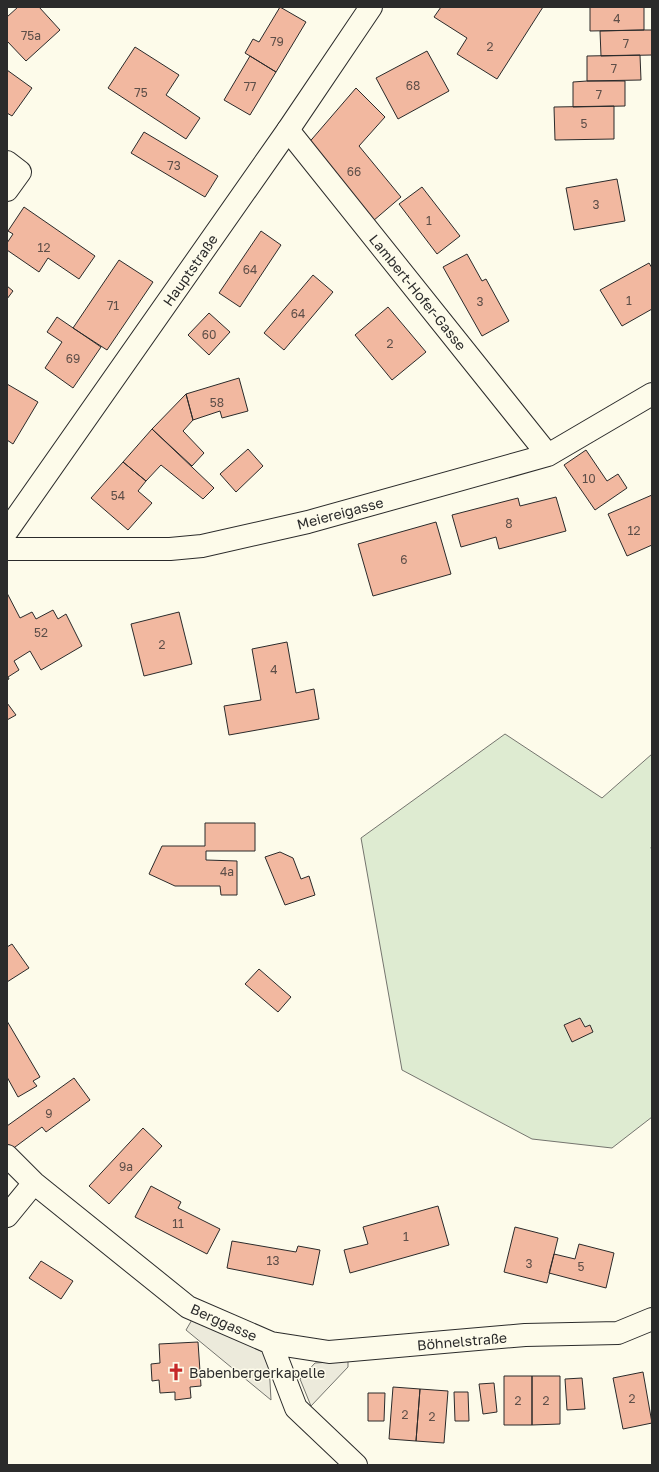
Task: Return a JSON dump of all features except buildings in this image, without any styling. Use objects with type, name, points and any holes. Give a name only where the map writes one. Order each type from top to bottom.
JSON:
[{"type":"street","name":"Hauptstraße","points":[[7,530],[288,130],[371,7]]},
{"type":"street","name":"Lambert-Hofer-Gasse","points":[[288,130],[548,455]]},
{"type":"street","points":[[7,162],[20,172],[7,190]]},
{"type":"street","name":"Meiereigasse","points":[[7,549],[170,550],[202,546],[308,522],[548,455],[652,394]]},
{"type":"street","name":"Berggasse","points":[[7,1156],[34,1183],[188,1307],[271,1343],[296,1408],[356,1465]]},
{"type":"street","points":[[7,1216],[34,1183]]},
{"type":"street","name":"Böhnelstraße","points":[[271,1343],[329,1352],[525,1335],[618,1333],[652,1319]]},
{"type":"green space","points":[[505,734],[602,798],[652,754],[652,1117],[612,1148],[532,1139],[402,1070],[361,838]]},
{"type":"shaded area","points":[[193,1318],[263,1352],[269,1364],[271,1400],[186,1330]]},
{"type":"shaded area","points":[[348,1361],[348,1367],[311,1406],[300,1379],[315,1363]]},
{"type":"place","name":"Babenbergerkapelle","points":[[176,1372]]}]
